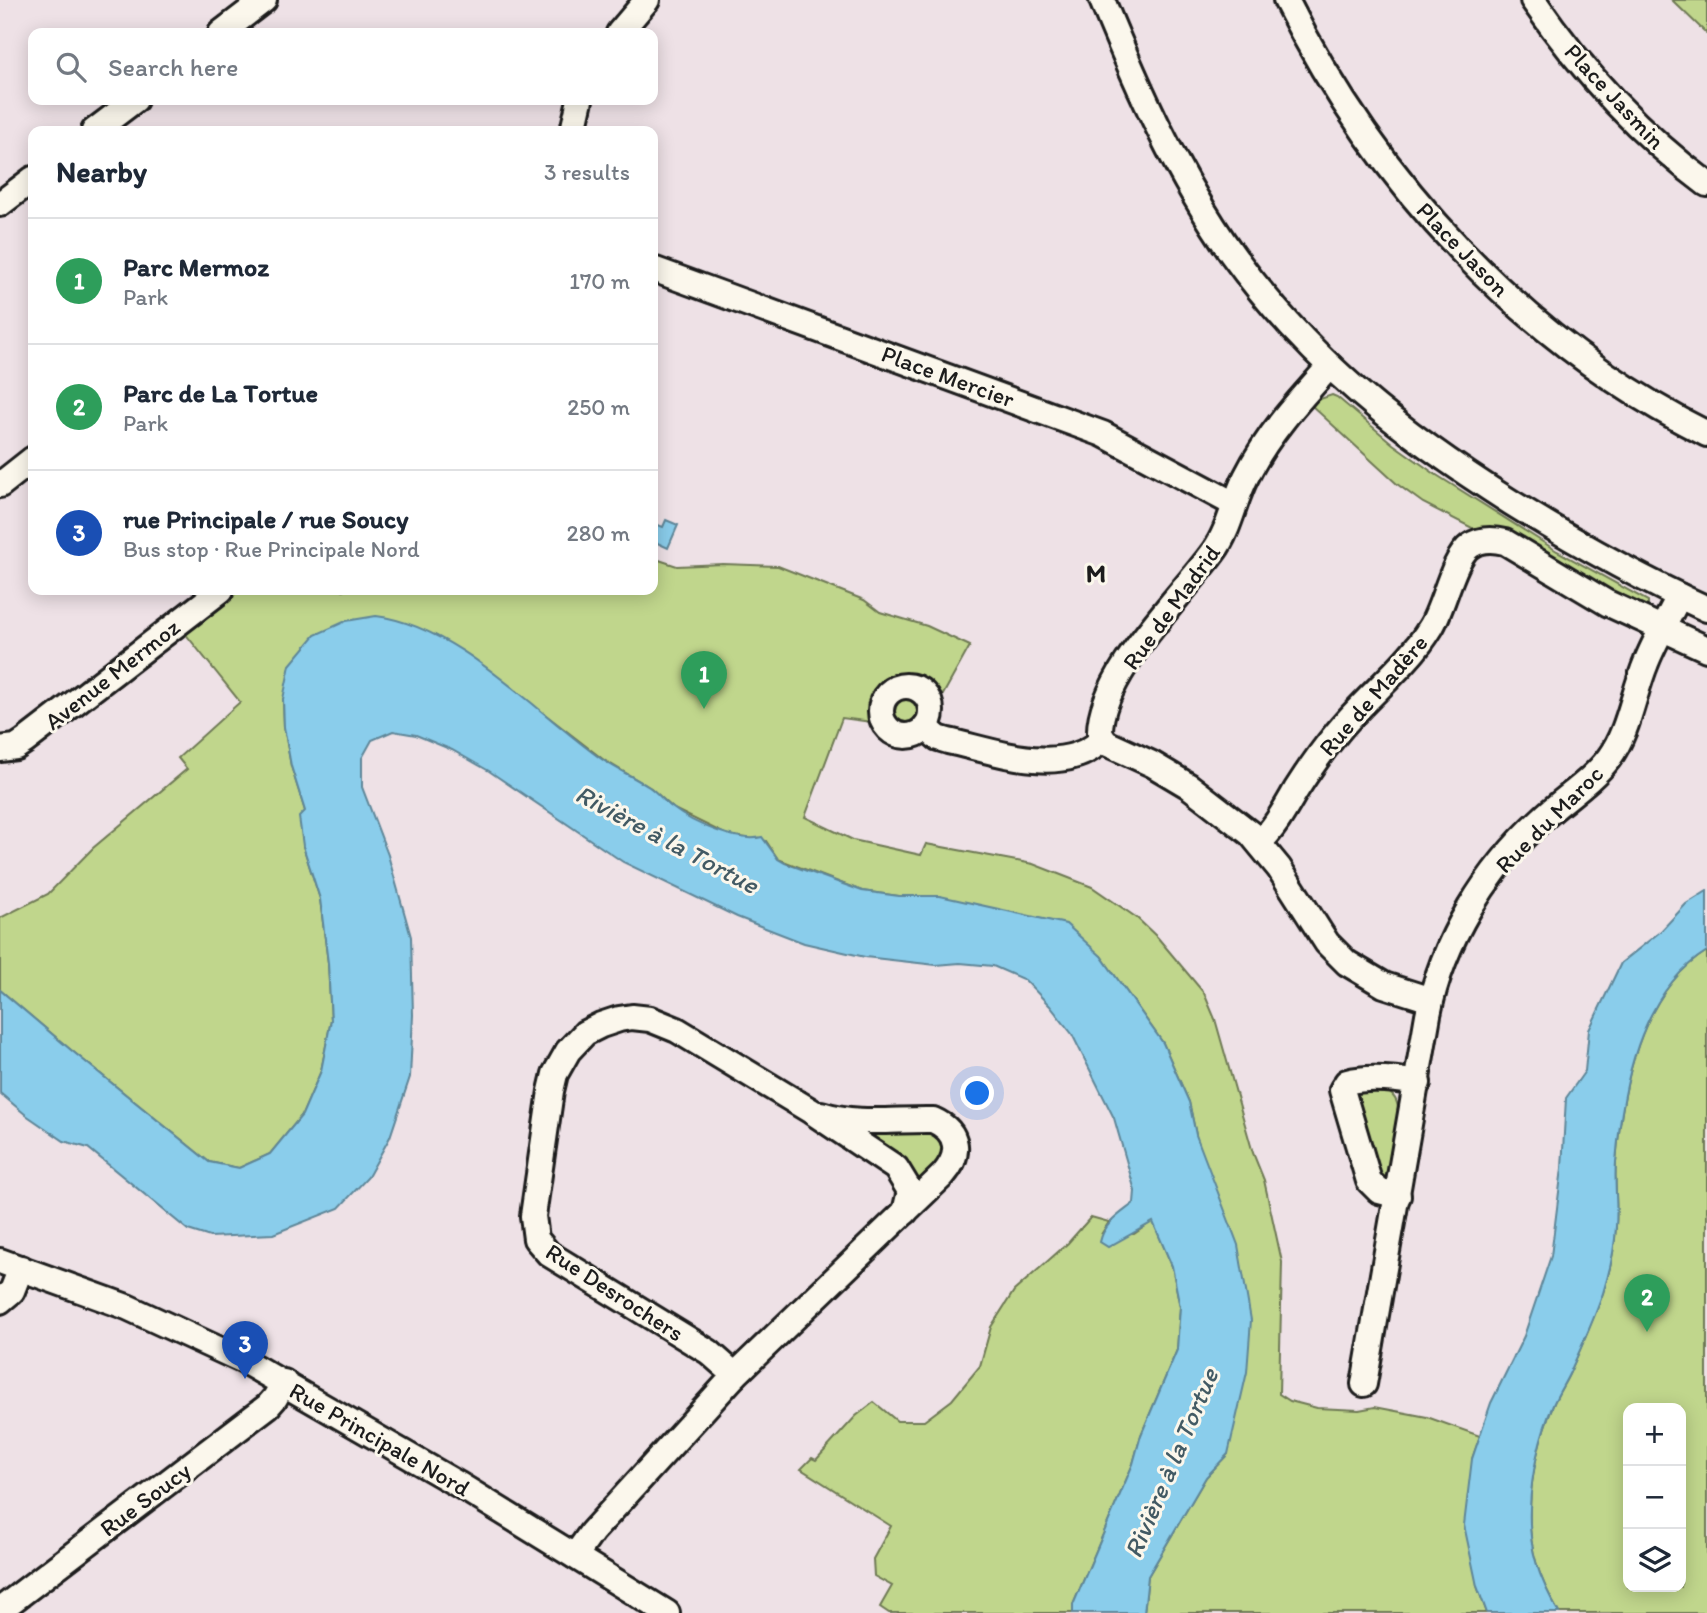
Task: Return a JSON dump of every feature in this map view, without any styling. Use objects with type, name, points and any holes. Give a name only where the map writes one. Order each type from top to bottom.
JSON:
[{"type":"street","points":[[228,28],[264,0]]},
{"type":"street","points":[[1102,0],[1154,119],[1204,212],[1255,284],[1329,366],[1396,425],[1464,473],[1577,543],[1707,609]]},
{"type":"street","name":"Place Jason","points":[[1286,0],[1327,76],[1362,130],[1413,198],[1456,246],[1520,307],[1564,344],[1639,396],[1707,435]]},
{"type":"street","name":"Place Jasmin","points":[[1532,0],[1577,59],[1621,110],[1707,184]]},
{"type":"street","points":[[622,28],[634,5]]},
{"type":"street","points":[[101,126],[128,105]]},
{"type":"street","points":[[574,126],[579,105]]},
{"type":"street","points":[[0,204],[28,182]]},
{"type":"street","name":"Place Mercier","points":[[658,271],[1103,434],[1234,504]]},
{"type":"street","name":"Rue de Madrid","points":[[1102,740],[1099,726],[1102,711],[1116,683],[1156,620],[1214,551],[1246,475],[1272,432],[1329,366]]},
{"type":"street","points":[[0,485],[28,463]]},
{"type":"street","name":"Rue de Madère","points":[[1259,843],[1272,829],[1311,766],[1336,734],[1422,641],[1443,605],[1463,553],[1478,541],[1488,539],[1506,542],[1596,596],[1662,630],[1707,649]]},
{"type":"street","name":"Avenue Mermoz","points":[[0,749],[16,747],[25,741],[215,595]]},
{"type":"street","name":"Rue du Maroc","points":[[1364,1384],[1431,1000],[1445,959],[1462,922],[1497,868],[1535,825],[1602,766],[1615,748],[1645,665],[1679,596]]},
{"type":"street","points":[[925,727],[948,741],[1049,761],[1082,752],[1102,740],[1152,764],[1189,786],[1241,825],[1259,843],[1295,891],[1327,943],[1347,963],[1358,972],[1384,985],[1431,1000]]},
{"type":"street","name":"Rue Desrochers","points":[[735,1375],[709,1352],[549,1254],[536,1239],[533,1216],[555,1074],[568,1051],[585,1033],[601,1025],[632,1017],[649,1019],[677,1030],[811,1111],[896,1168],[910,1191],[905,1212]]},
{"type":"street","points":[[1398,1196],[1379,1191],[1369,1181],[1342,1090],[1347,1082],[1358,1080],[1418,1083]]},
{"type":"street","name":"Rue Desrochers","points":[[575,1556],[592,1532],[735,1375],[905,1212],[952,1165],[956,1155],[951,1134],[943,1125],[933,1121],[846,1120],[811,1111]]},
{"type":"street","points":[[0,1301],[12,1291],[11,1265]]},
{"type":"street","name":"Rue Principale Nord","points":[[11,1265],[91,1293],[176,1328],[284,1382],[667,1613]]},
{"type":"street","name":"Rue Soucy","points":[[0,1610],[268,1406],[284,1382]]},
{"type":"green space","points":[[1707,0],[1707,34],[1673,1]]},
{"type":"green space","points":[[1332,395],[1435,474],[1557,551],[1648,601],[1648,605],[1644,608],[1594,582],[1508,530],[1478,531],[1423,503],[1397,484],[1312,406],[1317,400]]},
{"type":"green space","points":[[658,560],[677,566],[778,566],[864,600],[880,612],[927,626],[970,646],[940,700],[931,687],[920,679],[896,677],[885,683],[877,693],[872,706],[872,722],[842,718],[805,817],[853,840],[921,855],[926,844],[1033,864],[1092,887],[1137,918],[1158,938],[1204,993],[1215,1019],[1253,1153],[1264,1180],[1282,1262],[1279,1394],[1290,1401],[1317,1408],[1359,1410],[1375,1407],[1427,1417],[1480,1436],[1472,1459],[1477,1586],[1487,1613],[1144,1613],[1148,1576],[1206,1477],[1228,1454],[1196,1135],[1189,1102],[1163,1043],[1101,956],[899,896],[862,891],[778,859],[766,841],[727,835],[674,809],[651,788],[604,760],[471,657],[435,635],[283,699],[284,727],[291,766],[305,811],[303,846],[320,899],[328,963],[331,1020],[321,1071],[302,1115],[270,1154],[239,1168],[209,1162],[0,990],[0,918],[48,894],[93,848],[187,769],[178,758],[240,702],[184,632],[232,595],[658,595]]},
{"type":"green space","points":[[906,699],[917,706],[918,711],[911,722],[906,723],[895,716],[894,711],[901,700]]},
{"type":"green space","points":[[1707,951],[1707,1613],[1559,1613],[1546,1588],[1533,1550],[1530,1508],[1534,1469],[1548,1417],[1603,1293],[1615,1234],[1616,1170],[1623,1104],[1638,1045],[1665,991],[1684,969]]},
{"type":"green space","points":[[1382,1090],[1395,1099],[1399,1114],[1385,1181],[1381,1179],[1355,1094],[1356,1091]]},
{"type":"green space","points":[[931,1131],[942,1137],[946,1154],[922,1180],[902,1159],[867,1136],[868,1133]]},
{"type":"green space","points":[[1091,1217],[1109,1222],[1102,1233],[1134,1234],[1153,1221],[1172,1266],[1180,1307],[1177,1350],[1141,1435],[1133,1464],[1073,1605],[1073,1613],[889,1613],[880,1607],[892,1586],[874,1576],[873,1559],[891,1526],[801,1469],[812,1458],[816,1460],[856,1416],[874,1402],[897,1421],[924,1421],[952,1400],[980,1366],[991,1327],[1014,1291],[1068,1243]]},
{"type":"water","points":[[666,520],[678,525],[668,548],[658,543],[658,525],[663,527]]},
{"type":"water","name":"Rivière à la Tortue","points":[[376,616],[407,623],[437,636],[467,654],[496,674],[577,741],[649,787],[692,820],[728,834],[762,837],[778,859],[785,863],[862,891],[899,896],[940,896],[1066,924],[1101,956],[1163,1043],[1189,1102],[1196,1135],[1238,1245],[1251,1320],[1247,1372],[1228,1454],[1206,1477],[1148,1576],[1144,1613],[1073,1613],[1073,1605],[1133,1464],[1141,1435],[1177,1350],[1180,1307],[1172,1266],[1153,1222],[1108,1247],[1100,1242],[1109,1224],[1134,1203],[1135,1191],[1114,1118],[1072,1034],[1025,980],[993,966],[960,963],[936,965],[865,957],[804,943],[737,917],[623,862],[489,771],[452,750],[416,735],[393,731],[372,740],[362,758],[362,787],[388,855],[411,937],[413,1015],[410,1077],[390,1137],[368,1177],[339,1208],[273,1234],[210,1237],[188,1230],[88,1148],[64,1141],[0,1093],[0,990],[209,1162],[239,1168],[270,1154],[302,1115],[321,1071],[331,1020],[328,963],[320,899],[303,846],[299,817],[305,811],[291,766],[284,727],[283,699],[290,665],[315,635],[346,621]]},
{"type":"water","points":[[1707,891],[1707,951],[1684,969],[1665,991],[1638,1045],[1623,1104],[1616,1170],[1615,1234],[1607,1277],[1588,1333],[1548,1417],[1537,1455],[1531,1495],[1531,1537],[1536,1563],[1559,1613],[1487,1613],[1477,1586],[1464,1525],[1472,1459],[1491,1403],[1524,1336],[1551,1256],[1562,1168],[1566,1098],[1585,1071],[1589,1030],[1621,963],[1661,931],[1686,904]]},
{"type":"place","name":"Parc Mermoz","points":[[704,709]]},
{"type":"place","name":"Parc de La Tortue","points":[[1647,1332]]},
{"type":"place","name":"rue Principale / rue Soucy","points":[[245,1379]]},
{"type":"district","name":"M","points":[[1096,573]]}]
